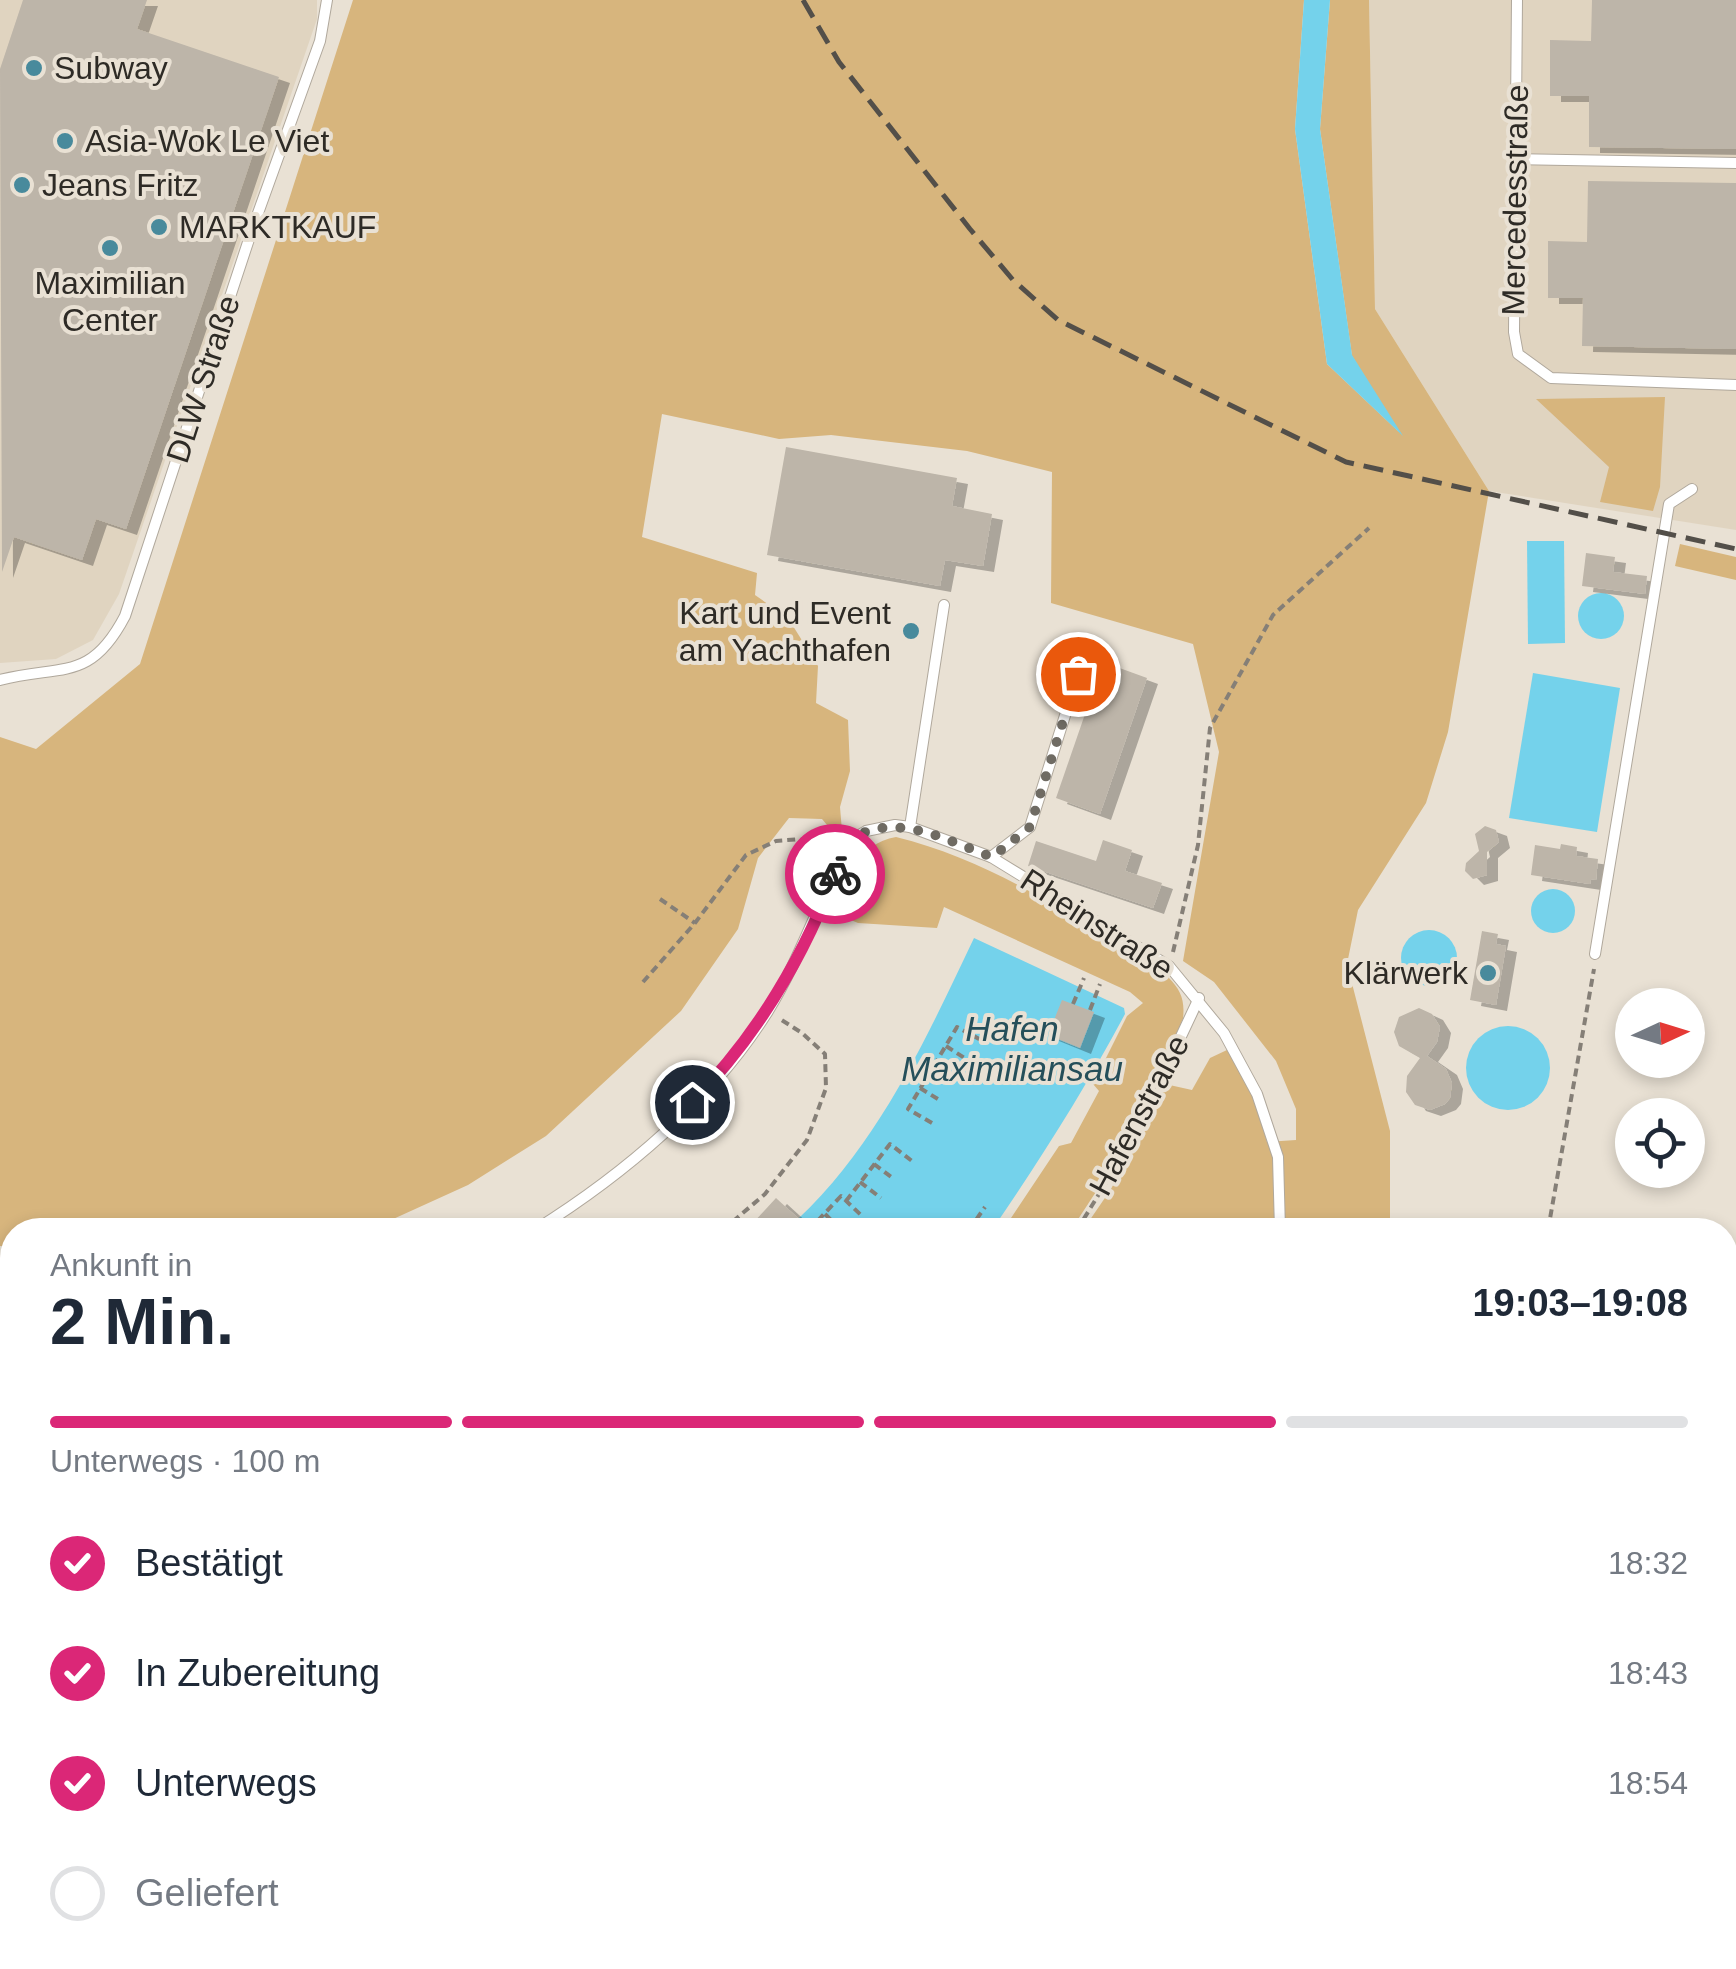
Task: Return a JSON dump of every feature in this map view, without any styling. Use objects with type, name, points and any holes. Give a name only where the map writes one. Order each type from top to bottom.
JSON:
[{"type":"lane","name":"DLW Straße","points":[[0,680],[80,666],[108,645],[125,616],[320,41],[327,0]]},
{"type":"lane","name":"Mercedesstraße","points":[[1517,0],[1514,332],[1518,354],[1551,378],[1736,385]]},
{"type":"lane","points":[[1516,159],[1736,163]]},
{"type":"lane","points":[[1595,954],[1669,504],[1692,489]]},
{"type":"lane","points":[[910,827],[944,604]]},
{"type":"lane","points":[[992,857],[1030,827],[1078,674]]},
{"type":"lane","name":"Rheinstraße","points":[[553,1218],[600,1187],[718,1076],[768,1011],[852,838],[895,825],[992,857],[1169,966],[1199,998],[1243,1064],[1270,1127],[1278,1158],[1280,1218]]},
{"type":"lane","name":"Hafenstraße","points":[[1161,1080],[1199,998]]},
{"type":"path","points":[[1169,966],[1198,845],[1210,728],[1273,615],[1369,528]]},
{"type":"path","points":[[643,982],[746,855],[776,841],[800,839],[841,858]]},
{"type":"path","points":[[660,899],[695,922]]},
{"type":"path","points":[[1550,1218],[1593,987],[1595,954]]},
{"type":"path","points":[[1072,1004],[1084,978]]},
{"type":"path","points":[[1090,1010],[1100,984]]},
{"type":"path","points":[[737,1218],[766,1194],[807,1140],[826,1088],[824,1054],[802,1033],[768,1011]]},
{"type":"path","points":[[932,1123],[908,1109],[923,1082],[958,1027],[981,1040]]},
{"type":"path","points":[[946,1046],[966,1059]]},
{"type":"path","points":[[933,1066],[954,1079]]},
{"type":"path","points":[[901,1070],[923,1082]]},
{"type":"path","name":"Hafenstraße","points":[[1084,1218],[1129,1145],[1161,1080]]},
{"type":"path","points":[[920,1088],[941,1101]]},
{"type":"path","points":[[846,1201],[890,1144],[912,1161]]},
{"type":"path","points":[[874,1164],[894,1178]]},
{"type":"path","points":[[860,1182],[881,1198]]},
{"type":"path","points":[[821,1218],[841,1196],[862,1216]]},
{"type":"path","points":[[977,1218],[984,1207]]},
{"type":"path","points":[[825,1214],[829,1218]]},
{"type":"shaded area","name":"Maximilian Center","points":[[0,0],[317,0],[317,19],[119,594],[93,640],[56,659],[0,663]]},
{"type":"shaded area","points":[[353,0],[1304,0],[1295,129],[1327,364],[1399,432],[1352,356],[1320,129],[1330,0],[1369,0],[1375,309],[1489,491],[1448,732],[1426,803],[1358,910],[1347,964],[1390,1131],[1390,1218],[1091,1218],[1111,1189],[1165,1084],[1192,1090],[1210,1058],[1227,1050],[1253,1095],[1267,1142],[1296,1140],[1296,1109],[1276,1061],[1214,982],[1183,961],[1219,752],[1193,644],[1051,603],[1052,472],[967,451],[831,435],[779,439],[662,414],[642,537],[757,573],[755,595],[788,618],[818,666],[816,703],[848,720],[850,771],[840,807],[842,831],[838,838],[822,819],[789,818],[758,858],[738,929],[681,1011],[546,1136],[468,1185],[395,1218],[0,1218],[0,737],[36,749],[140,664]]},
{"type":"shaded area","points":[[1369,0],[1736,0],[1736,530],[1489,491],[1375,309]]},
{"type":"shaded area","points":[[1665,397],[1660,487],[1653,511],[1600,502],[1609,467],[1536,399]]},
{"type":"shaded area","points":[[1680,544],[1736,557],[1736,580],[1675,566]]},
{"type":"shaded area","points":[[896,837],[933,848],[1004,878],[1071,915],[1176,986],[1183,1019],[1122,1152],[1079,1218],[1011,1218],[1059,1146],[1071,1143],[1099,1091],[1093,1084],[1127,1016],[1143,1003],[1130,992],[944,907],[937,928],[858,923],[832,912],[855,865],[883,841]]},
{"type":"water","points":[[1304,0],[1330,0],[1320,129],[1352,355],[1403,436],[1327,364],[1295,129]]},
{"type":"water","points":[[1527,541],[1564,541],[1565,643],[1528,644]]},
{"type":"water","points":[[1601,593],[1617,600],[1624,616],[1617,632],[1601,639],[1585,632],[1578,616],[1585,600]]},
{"type":"water","points":[[1533,673],[1620,688],[1597,832],[1509,818]]},
{"type":"water","points":[[1553,889],[1568,896],[1575,911],[1568,926],[1553,933],[1538,926],[1531,911],[1538,896]]},
{"type":"water","points":[[1429,930],[1449,938],[1457,958],[1449,978],[1429,986],[1409,978],[1401,958],[1409,938]]},
{"type":"water","name":"Hafen Maximiliansau","points":[[974,938],[1124,1008],[1125,1014],[1045,1151],[1000,1218],[798,1218],[846,1166],[871,1131],[936,1017]]},
{"type":"water","points":[[1500,1026],[1516,1026],[1532,1033],[1543,1044],[1550,1068],[1547,1084],[1538,1098],[1516,1110],[1500,1110],[1484,1103],[1473,1092],[1466,1076],[1466,1060],[1473,1044],[1484,1033]]},
{"type":"building","name":"Maximilian Center","points":[[23,0],[147,0],[137,29],[279,77],[126,529],[96,519],[82,560],[14,537],[2,572],[0,69]]},
{"type":"building","points":[[1592,0],[1736,0],[1736,149],[1589,147],[1589,96],[1550,96],[1550,40],[1591,41]]},
{"type":"building","points":[[1588,181],[1736,183],[1736,349],[1582,346],[1583,298],[1548,298],[1548,241],[1587,242]]},
{"type":"building","points":[[786,447],[957,478],[952,506],[992,514],[983,566],[945,560],[940,586],[767,555]]},
{"type":"building","points":[[1586,553],[1615,557],[1613,572],[1647,576],[1645,594],[1582,586]]},
{"type":"building","points":[[1103,662],[1147,678],[1100,814],[1056,798]]},
{"type":"building","points":[[1485,826],[1496,830],[1499,842],[1487,852],[1487,875],[1473,879],[1465,871],[1466,863],[1479,851],[1475,834]]},
{"type":"building","points":[[1103,840],[1132,850],[1125,871],[1162,883],[1153,908],[1028,866],[1036,841],[1096,861]]},
{"type":"building","points":[[1561,844],[1577,847],[1576,856],[1598,859],[1596,880],[1591,879],[1590,884],[1531,875],[1535,845],[1560,849]]},
{"type":"building","name":"Klärwerk","points":[[1482,931],[1498,934],[1496,944],[1506,946],[1496,1005],[1470,1000]]},
{"type":"building","points":[[1062,1000],[1094,1012],[1080,1048],[1048,1035]]},
{"type":"building","points":[[1419,1008],[1432,1014],[1440,1027],[1437,1042],[1427,1056],[1446,1069],[1452,1083],[1450,1098],[1430,1110],[1415,1105],[1406,1092],[1407,1076],[1420,1058],[1399,1046],[1394,1032],[1399,1017]]},
{"type":"building","points":[[776,1198],[798,1218],[758,1218]]},
{"type":"railway","points":[[803,0],[839,62],[970,229],[1013,280],[1058,320],[1346,462],[1736,549]]},
{"type":"way so far","points":[[835,874],[852,838],[881,826],[910,827],[992,857],[1030,827],[1078,674]]},
{"type":"place","name":"Subway","points":[[34,68]]},
{"type":"place","name":"Asia-Wok Le Viet","points":[[65,141]]},
{"type":"place","name":"Jeans Fritz","points":[[22,185]]},
{"type":"place","name":"MARKTKAUF","points":[[159,227]]},
{"type":"place","name":"Maximilian Center","points":[[110,248]]},
{"type":"place","name":"Kart und Event am Yachthafen","points":[[911,631]]},
{"type":"place","name":"Klärwerk","points":[[1488,973]]},
{"type":"route","points":[[692,1102],[718,1076],[768,1011],[835,874]]}]
